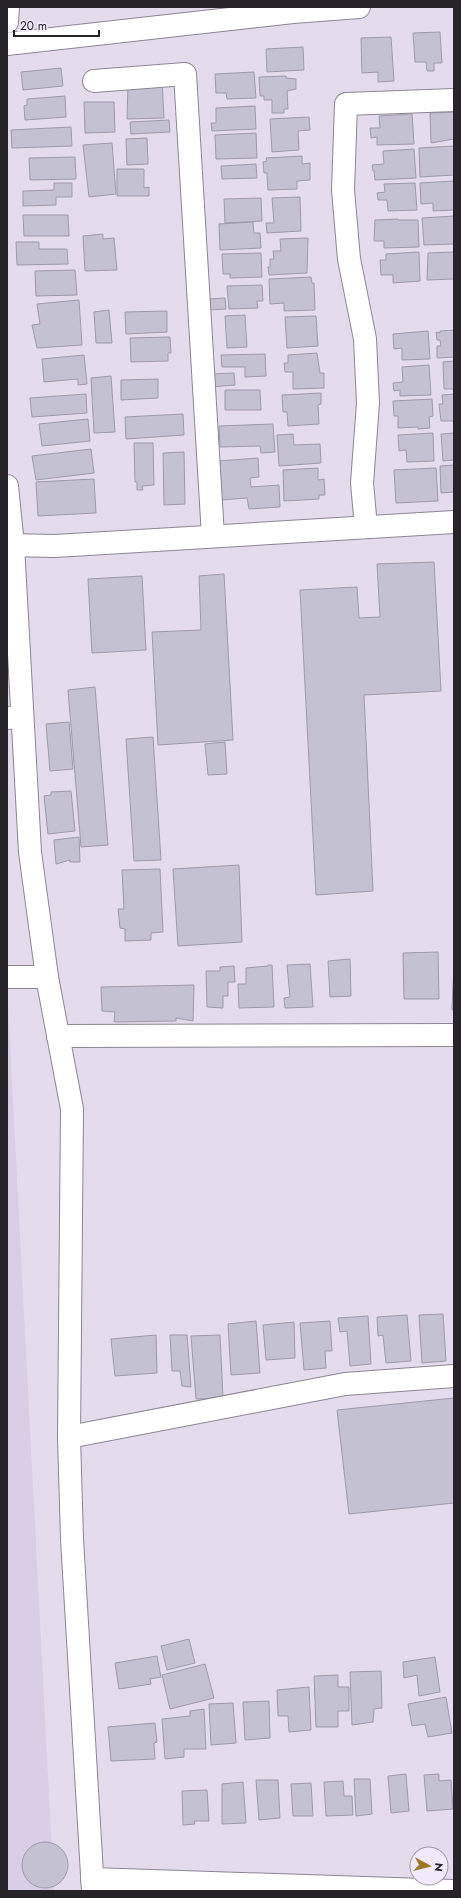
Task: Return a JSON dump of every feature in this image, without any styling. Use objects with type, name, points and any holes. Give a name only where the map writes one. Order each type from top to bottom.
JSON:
[{"type":"street","points":[[7,22],[8,7]]},
{"type":"street","points":[[7,44],[293,12],[359,7]]},
{"type":"street","points":[[94,81],[185,74],[213,536]]},
{"type":"street","points":[[366,527],[362,483],[368,403],[365,339],[349,259],[343,190],[346,104],[454,100]]},
{"type":"street","points":[[7,486],[15,717],[30,852],[47,977],[72,1109],[69,1437],[72,1539],[93,1885],[454,1891]]},
{"type":"street","points":[[10,545],[55,546],[454,522]]},
{"type":"street","points":[[7,977],[47,977]]},
{"type":"street","points":[[58,1036],[454,1035]]},
{"type":"street","points":[[69,1437],[345,1384],[454,1376]]},
{"type":"shaded area","points":[[8,1004],[54,1891],[7,1891]]},
{"type":"building","points":[[440,32],[442,63],[434,63],[434,71],[427,71],[426,62],[415,62],[413,33]]},
{"type":"building","points":[[391,37],[394,81],[378,82],[378,72],[362,73],[361,38]]},
{"type":"building","points":[[303,47],[304,70],[267,72],[266,49]]},
{"type":"building","points":[[61,68],[63,86],[23,90],[21,72]]},
{"type":"building","points":[[254,72],[256,98],[227,99],[226,93],[216,93],[215,74]]},
{"type":"building","points":[[286,76],[286,78],[296,79],[296,89],[287,91],[288,109],[284,109],[284,113],[272,113],[272,100],[264,100],[264,96],[260,96],[259,77]]},
{"type":"building","points":[[162,81],[164,118],[127,119],[128,84]]},
{"type":"building","points":[[65,96],[66,117],[25,120],[24,106],[27,105],[27,99]]},
{"type":"building","points":[[84,102],[114,102],[115,132],[85,133]]},
{"type":"building","points":[[255,106],[256,129],[212,131],[211,123],[216,123],[216,108]]},
{"type":"building","points":[[454,112],[454,139],[431,143],[430,113]]},
{"type":"building","points":[[412,114],[414,144],[377,145],[377,137],[371,138],[370,128],[380,128],[379,116]]},
{"type":"building","points":[[309,117],[310,130],[298,131],[299,150],[272,152],[270,119]]},
{"type":"building","points":[[169,120],[170,132],[131,134],[130,122]]},
{"type":"building","points":[[71,127],[72,146],[12,148],[11,130]]},
{"type":"building","points":[[256,133],[257,158],[216,159],[215,135]]},
{"type":"building","points":[[147,138],[148,164],[127,165],[126,139]]},
{"type":"building","points":[[112,143],[116,194],[89,197],[83,145]]},
{"type":"building","points":[[454,146],[454,175],[420,177],[419,148]]},
{"type":"building","points":[[414,149],[416,178],[375,180],[372,165],[384,164],[383,151]]},
{"type":"building","points":[[302,156],[302,164],[310,163],[310,180],[297,181],[297,189],[268,190],[267,173],[264,173],[263,162],[267,161],[266,158]]},
{"type":"building","points":[[75,157],[76,179],[30,180],[29,158]]},
{"type":"building","points":[[256,164],[257,178],[222,179],[221,166]]},
{"type":"building","points":[[117,169],[144,169],[144,188],[149,187],[149,196],[117,196]]},
{"type":"building","points":[[454,181],[454,210],[433,211],[433,203],[421,204],[420,183]]},
{"type":"building","points":[[54,183],[72,183],[72,197],[56,197],[56,205],[23,206],[23,191],[54,190]]},
{"type":"building","points":[[415,183],[417,210],[388,211],[387,200],[378,200],[377,193],[385,192],[384,184]]},
{"type":"building","points":[[300,197],[301,231],[267,233],[266,223],[274,223],[272,198]]},
{"type":"building","points":[[261,198],[262,221],[225,223],[224,199]]},
{"type":"building","points":[[23,215],[68,215],[69,236],[24,236]]},
{"type":"building","points":[[454,216],[454,244],[424,245],[422,218]]},
{"type":"building","points":[[375,220],[418,220],[419,247],[384,248],[384,241],[374,241]]},
{"type":"building","points":[[253,222],[254,233],[260,233],[261,248],[220,250],[219,224]]},
{"type":"building","points":[[103,234],[103,239],[114,238],[117,270],[85,271],[83,236]]},
{"type":"building","points":[[308,238],[307,273],[269,275],[268,267],[270,267],[270,259],[274,259],[273,251],[281,251],[280,239]]},
{"type":"building","points":[[16,242],[39,242],[39,249],[67,249],[68,264],[17,265]]},
{"type":"building","points":[[419,252],[420,281],[393,283],[393,275],[381,275],[380,260],[386,260],[386,254]]},
{"type":"building","points":[[454,252],[454,279],[427,280],[428,253]]},
{"type":"building","points":[[261,253],[262,277],[230,278],[230,274],[223,274],[222,254]]},
{"type":"building","points":[[75,270],[77,295],[36,296],[35,271]]},
{"type":"building","points":[[311,277],[312,283],[314,283],[315,310],[284,311],[284,303],[270,304],[269,279]]},
{"type":"building","points":[[262,285],[263,301],[257,301],[258,308],[229,309],[227,286]]},
{"type":"building","points":[[225,298],[226,309],[209,310],[208,299]]},
{"type":"building","points":[[79,300],[82,345],[37,348],[32,325],[40,324],[37,304]]},
{"type":"building","points":[[109,310],[112,343],[96,343],[94,312]]},
{"type":"building","points":[[167,311],[167,332],[126,334],[125,312]]},
{"type":"building","points":[[245,315],[247,347],[227,348],[225,316]]},
{"type":"building","points":[[316,316],[318,346],[287,348],[285,317]]},
{"type":"building","points":[[454,330],[454,357],[437,358],[437,346],[441,346],[440,340],[437,340],[436,332],[440,333],[440,331]]},
{"type":"building","points":[[428,331],[430,359],[402,360],[402,348],[394,349],[393,334]]},
{"type":"building","points":[[170,337],[171,353],[168,353],[168,361],[131,362],[130,338]]},
{"type":"building","points":[[317,353],[320,373],[324,373],[324,388],[293,389],[293,372],[285,372],[284,363],[288,363],[288,355]]},
{"type":"building","points":[[265,354],[266,376],[245,377],[245,367],[222,367],[221,355]]},
{"type":"building","points":[[84,355],[87,384],[78,385],[78,379],[44,382],[42,359]]},
{"type":"building","points":[[454,361],[454,389],[444,389],[443,362]]},
{"type":"building","points":[[429,365],[431,395],[400,396],[400,390],[394,391],[393,383],[403,382],[402,367]]},
{"type":"building","points":[[234,373],[235,385],[210,387],[209,374]]},
{"type":"building","points":[[111,376],[115,432],[94,433],[91,378]]},
{"type":"building","points":[[158,379],[158,398],[121,400],[121,380]]},
{"type":"building","points":[[225,390],[260,390],[261,410],[225,410]]},
{"type":"building","points":[[321,393],[321,404],[318,405],[319,424],[288,426],[287,412],[283,412],[282,395]]},
{"type":"building","points":[[86,394],[87,413],[32,417],[30,398]]},
{"type":"building","points":[[454,394],[454,421],[441,421],[439,404],[443,404],[442,395]]},
{"type":"building","points":[[432,399],[433,416],[429,417],[430,428],[398,428],[398,416],[394,416],[393,401]]},
{"type":"building","points":[[183,414],[184,435],[126,439],[125,417]]},
{"type":"building","points":[[88,419],[90,441],[42,446],[39,424]]},
{"type":"building","points":[[273,424],[275,452],[261,453],[260,446],[220,447],[219,426]]},
{"type":"building","points":[[433,433],[434,461],[407,462],[406,450],[399,451],[398,435]]},
{"type":"building","points":[[454,433],[454,460],[443,461],[441,434]]},
{"type":"building","points":[[293,434],[294,445],[320,444],[321,463],[279,466],[277,435]]},
{"type":"building","points":[[134,443],[153,443],[154,485],[142,486],[143,490],[137,490],[137,482],[135,482]]},
{"type":"building","points":[[91,449],[94,473],[36,480],[32,456]]},
{"type":"building","points":[[184,452],[185,504],[164,505],[163,453]]},
{"type":"building","points":[[258,458],[259,477],[250,478],[251,487],[279,485],[280,507],[249,509],[247,498],[220,500],[218,461]]},
{"type":"building","points":[[454,465],[454,492],[441,493],[440,466]]},
{"type":"building","points":[[318,468],[318,480],[324,479],[325,495],[319,495],[319,499],[284,501],[283,470]]},
{"type":"building","points":[[436,468],[438,501],[396,503],[394,470]]},
{"type":"building","points":[[94,479],[96,513],[38,516],[36,482]]},
{"type":"building","points":[[434,562],[441,691],[364,695],[373,891],[316,895],[300,590],[357,587],[359,618],[380,617],[377,564]]},
{"type":"building","points":[[224,574],[233,740],[158,745],[152,632],[201,630],[199,576]]},
{"type":"building","points":[[142,576],[146,650],[92,653],[88,579]]},
{"type":"building","points":[[95,687],[108,845],[81,847],[68,690]]},
{"type":"building","points":[[69,722],[73,769],[50,771],[46,724]]},
{"type":"building","points":[[153,737],[161,860],[134,861],[126,739]]},
{"type":"building","points":[[225,742],[227,774],[208,775],[205,744]]},
{"type":"building","points":[[71,791],[75,831],[48,834],[44,796],[51,795],[51,792]]},
{"type":"building","points":[[79,837],[80,862],[70,862],[70,860],[56,864],[54,840]]},
{"type":"building","points":[[239,865],[242,942],[178,946],[173,869]]},
{"type":"building","points":[[160,869],[163,932],[151,933],[151,940],[125,941],[125,929],[120,928],[118,909],[124,909],[122,870]]},
{"type":"building","points":[[438,952],[439,999],[404,999],[403,953]]},
{"type":"building","points":[[350,959],[351,996],[330,997],[328,961]]},
{"type":"building","points":[[454,963],[454,1010],[452,1010]]},
{"type":"building","points":[[310,964],[313,1007],[285,1008],[284,998],[290,997],[287,965]]},
{"type":"building","points":[[272,965],[274,1007],[239,1008],[238,984],[246,984],[246,968]]},
{"type":"building","points":[[234,966],[235,982],[228,982],[228,996],[223,996],[223,1008],[207,1007],[206,971],[220,971],[220,967]]},
{"type":"building","points":[[194,985],[193,1021],[176,1018],[176,1021],[114,1022],[115,1012],[102,1011],[101,987]]},
{"type":"building","points":[[443,1314],[446,1361],[422,1363],[419,1315]]},
{"type":"building","points":[[407,1315],[411,1361],[386,1363],[383,1335],[378,1336],[377,1317]]},
{"type":"building","points":[[368,1316],[371,1364],[350,1366],[347,1331],[340,1332],[338,1318]]},
{"type":"building","points":[[256,1321],[260,1373],[231,1375],[228,1324]]},
{"type":"building","points":[[330,1321],[332,1351],[325,1351],[326,1368],[304,1370],[300,1323]]},
{"type":"building","points":[[294,1322],[295,1358],[266,1360],[263,1325]]},
{"type":"building","points":[[156,1335],[157,1373],[115,1376],[111,1339]]},
{"type":"building","points":[[170,1335],[187,1335],[191,1387],[182,1386],[180,1371],[172,1371]]},
{"type":"building","points":[[220,1335],[223,1398],[196,1399],[191,1336]]},
{"type":"building","points":[[454,1398],[454,1503],[349,1514],[337,1410]]},
{"type":"building","points":[[189,1639],[195,1663],[167,1670],[161,1646]]},
{"type":"building","points":[[157,1656],[161,1677],[150,1679],[151,1684],[119,1689],[115,1663]]},
{"type":"building","points":[[435,1657],[440,1692],[419,1696],[417,1675],[404,1678],[403,1662]]},
{"type":"building","points":[[205,1664],[214,1698],[170,1709],[162,1675]]},
{"type":"building","points":[[381,1671],[382,1708],[374,1709],[373,1722],[352,1725],[350,1672]]},
{"type":"building","points":[[338,1675],[338,1687],[349,1687],[349,1711],[338,1711],[338,1727],[316,1727],[314,1676]]},
{"type":"building","points":[[309,1687],[311,1730],[289,1732],[288,1716],[278,1716],[277,1690]]},
{"type":"building","points":[[446,1697],[452,1733],[428,1737],[425,1724],[412,1726],[408,1704]]},
{"type":"building","points":[[269,1701],[270,1738],[245,1740],[243,1702]]},
{"type":"building","points":[[233,1703],[236,1743],[211,1745],[209,1704]]},
{"type":"building","points":[[204,1709],[206,1749],[184,1749],[184,1757],[165,1759],[162,1719],[190,1716],[190,1711]]},
{"type":"building","points":[[155,1723],[157,1742],[154,1743],[155,1759],[111,1761],[108,1727]]},
{"type":"building","points":[[406,1774],[409,1811],[391,1813],[388,1776]]},
{"type":"building","points":[[439,1774],[439,1781],[451,1780],[453,1809],[427,1811],[424,1775]]},
{"type":"building","points":[[354,1779],[370,1779],[372,1814],[356,1816]]},
{"type":"building","points":[[256,1780],[278,1780],[280,1818],[259,1820]]},
{"type":"building","points":[[343,1781],[344,1796],[352,1796],[353,1815],[326,1816],[324,1782]]},
{"type":"building","points":[[243,1782],[246,1823],[222,1824],[222,1784]]},
{"type":"building","points":[[311,1783],[313,1816],[293,1816],[291,1784]]},
{"type":"building","points":[[207,1790],[209,1821],[194,1821],[195,1824],[183,1825],[182,1791]]},
{"type":"building","points":[[45,1842],[58,1846],[64,1852],[68,1865],[64,1878],[58,1884],[45,1888],[32,1884],[26,1878],[22,1865],[26,1852],[32,1846]]}]
